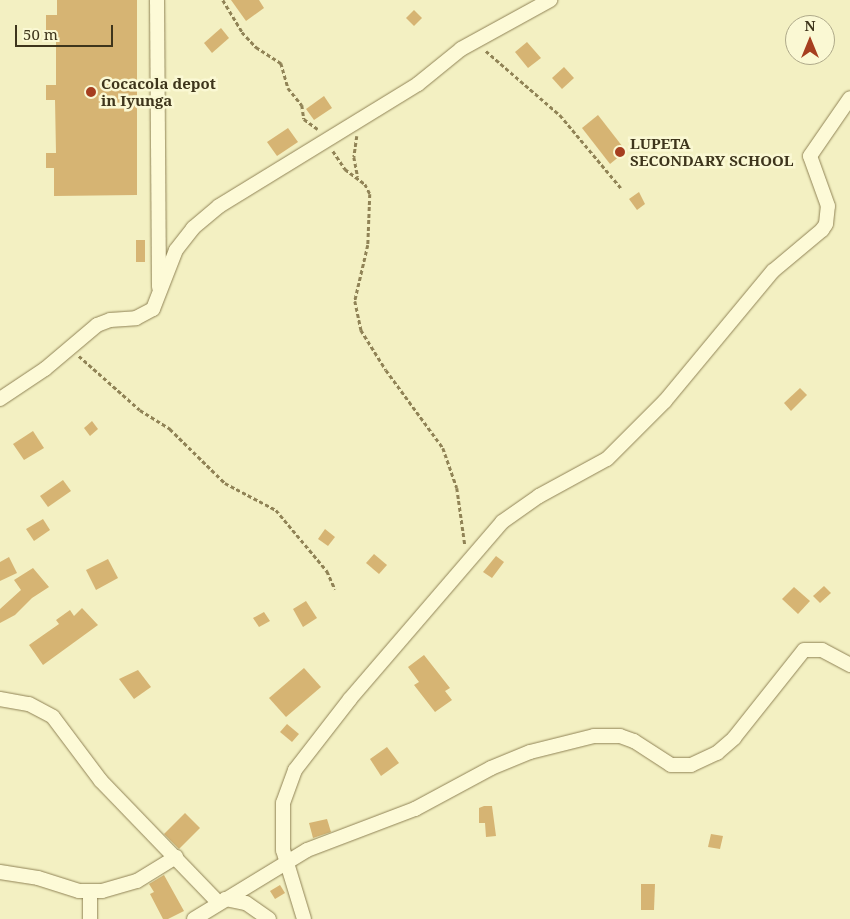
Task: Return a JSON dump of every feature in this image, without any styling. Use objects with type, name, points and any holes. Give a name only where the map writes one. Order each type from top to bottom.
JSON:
[{"type":"street","points":[[157,0],[159,298]]},
{"type":"street","points":[[0,399],[103,322],[146,315],[159,298],[176,250],[199,222],[219,206],[418,84],[449,57],[550,0]]},
{"type":"street","points":[[304,919],[285,864],[283,803],[295,770],[466,563],[513,513],[607,459],[665,401],[774,271],[822,230],[828,206],[810,156],[850,98]]},
{"type":"street","points":[[194,919],[221,900],[314,846],[354,835],[415,809],[511,759],[570,741],[594,736],[620,736],[634,741],[671,765],[691,765],[717,752],[734,738],[804,650],[822,650],[850,665]]},
{"type":"street","points":[[0,700],[29,704],[53,716],[101,782],[221,900],[246,903],[269,919]]},
{"type":"street","points":[[0,872],[38,878],[90,892],[137,882],[176,857]]},
{"type":"street","points":[[90,892],[90,919]]},
{"type":"path","points":[[223,0],[242,32],[256,47],[281,63],[288,88],[302,105],[306,122],[328,138],[339,163],[368,189],[371,210],[368,246],[357,285],[357,317],[367,342],[443,448],[458,496],[466,563]]},
{"type":"path","points":[[478,39],[495,61],[560,115],[621,188]]},
{"type":"path","points":[[359,179],[354,157],[364,116]]},
{"type":"path","points":[[70,348],[140,410],[170,428],[225,483],[276,510],[327,571],[335,589]]},
{"type":"building","name":"Cocacola depot in Iyunga","points":[[57,0],[137,0],[137,195],[54,196],[54,168],[46,168],[46,153],[56,153],[55,100],[46,100],[46,85],[56,85],[56,30],[46,30],[46,15],[57,15]]},
{"type":"building","points":[[231,0],[259,0],[264,8],[246,21]]},
{"type":"building","points":[[414,10],[422,18],[414,26],[406,18]]},
{"type":"building","points":[[221,28],[229,38],[212,53],[204,43]]},
{"type":"building","points":[[527,42],[541,58],[528,68],[515,52]]},
{"type":"building","points":[[564,67],[574,78],[562,89],[552,78]]},
{"type":"building","points":[[324,96],[332,108],[314,120],[306,109]]},
{"type":"building","points":[[598,115],[626,151],[610,164],[582,128]]},
{"type":"building","points":[[288,128],[298,142],[277,156],[267,142]]},
{"type":"building","points":[[639,192],[645,204],[637,210],[629,199]]},
{"type":"building","points":[[136,240],[145,240],[145,262],[136,262]]},
{"type":"building","points":[[800,388],[807,395],[791,411],[784,403]]},
{"type":"building","points":[[92,421],[98,429],[90,436],[84,428]]},
{"type":"building","points":[[33,431],[44,448],[24,460],[13,444]]},
{"type":"building","points":[[63,480],[71,491],[48,507],[40,496]]},
{"type":"building","points":[[43,519],[50,530],[34,541],[26,529]]},
{"type":"building","points":[[325,529],[335,537],[328,546],[318,539]]},
{"type":"building","points":[[374,554],[387,565],[379,574],[366,563]]},
{"type":"building","points":[[496,556],[504,562],[492,578],[483,572]]},
{"type":"building","points":[[9,557],[17,573],[0,581],[0,562]]},
{"type":"building","points":[[108,559],[118,578],[96,590],[86,570]]},
{"type":"building","points":[[33,568],[49,587],[32,598],[15,615],[0,623],[0,609],[21,590],[14,580]]},
{"type":"building","points":[[824,586],[831,593],[820,603],[813,596]]},
{"type":"building","points":[[794,587],[810,601],[798,614],[782,599]]},
{"type":"building","points":[[306,601],[317,618],[303,627],[293,609]]},
{"type":"building","points":[[82,608],[98,625],[43,665],[29,645],[59,624],[56,620],[70,610],[74,616]]},
{"type":"building","points":[[264,612],[270,621],[259,627],[253,618]]},
{"type":"building","points":[[424,655],[450,688],[445,691],[452,700],[435,712],[414,685],[419,682],[408,667]]},
{"type":"building","points":[[304,668],[321,687],[286,717],[269,698]]},
{"type":"building","points":[[138,670],[151,687],[134,699],[119,679]]},
{"type":"building","points":[[287,724],[299,734],[292,742],[280,732]]},
{"type":"building","points":[[387,747],[399,763],[381,776],[370,759]]},
{"type":"building","points":[[492,806],[496,836],[486,837],[485,823],[479,823],[479,808]]},
{"type":"building","points":[[185,813],[200,828],[179,849],[164,834]]},
{"type":"building","points":[[327,819],[331,832],[313,838],[309,823]]},
{"type":"building","points":[[711,834],[723,836],[720,849],[708,847]]},
{"type":"building","points":[[164,875],[184,911],[168,919],[163,919],[150,894],[154,892],[149,884]]},
{"type":"building","points":[[641,884],[655,884],[654,910],[641,910]]},
{"type":"building","points":[[280,885],[285,893],[275,899],[270,891]]},
{"type":"place","name":"Cocacola depot in Iyunga","points":[[91,92]]},
{"type":"place","name":"LUPETA SECONDARY SCHOOL","points":[[620,152]]}]
